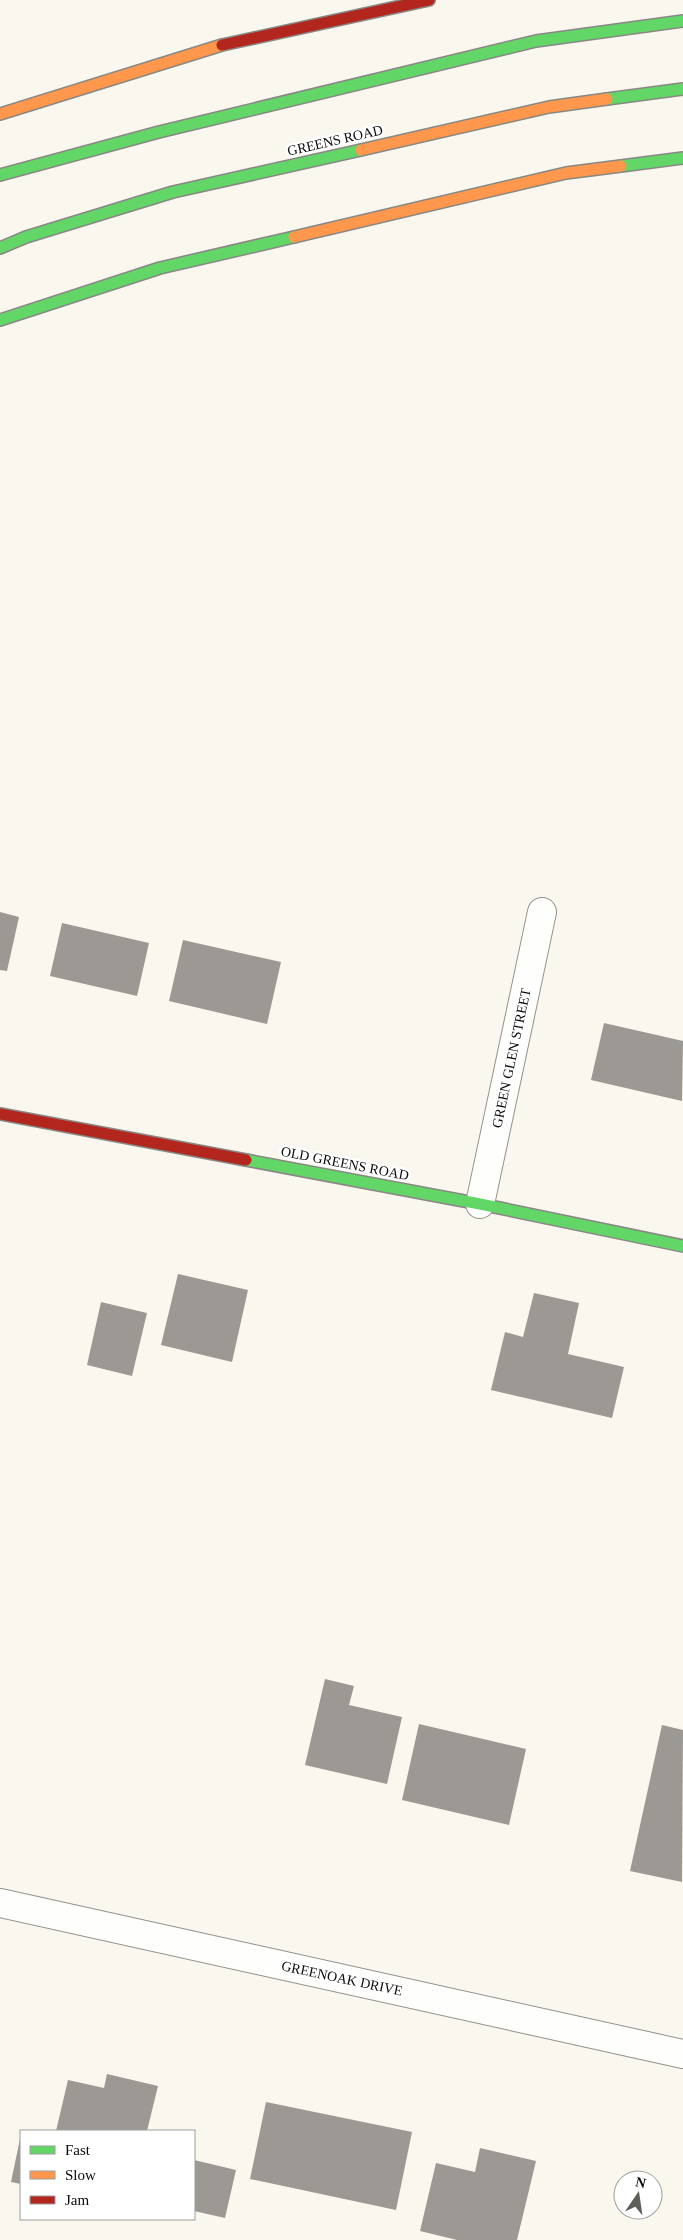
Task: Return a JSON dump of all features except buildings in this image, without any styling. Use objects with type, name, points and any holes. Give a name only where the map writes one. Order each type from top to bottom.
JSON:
[{"type":"main road","points":[[0,114],[215,48],[429,0]]},
{"type":"main road","points":[[5,173],[160,132],[536,40],[683,21]]},
{"type":"main road","name":"GREENS ROAD","points":[[0,248],[26,237],[173,192],[539,109],[683,89]]},
{"type":"main road","points":[[0,320],[160,268],[566,173],[683,158]]},
{"type":"main road","name":"OLD GREENS ROAD","points":[[0,1114],[480,1204],[683,1246]]},
{"type":"street","name":"GREEN GLEN STREET","points":[[480,1204],[542,912]]},
{"type":"street","name":"GREENOAK DRIVE","points":[[0,1903],[683,2054]]},
{"type":"traffic: fast","points":[[0,175],[159,132],[536,41],[683,21]]},
{"type":"traffic: fast","points":[[607,99],[683,89]]},
{"type":"traffic: fast","points":[[0,248],[26,237],[173,192],[361,150]]},
{"type":"traffic: fast","points":[[621,166],[683,158]]},
{"type":"traffic: fast","points":[[0,320],[160,268],[294,237]]},
{"type":"traffic: fast","points":[[246,1160],[480,1204],[683,1246]]},
{"type":"traffic: slow","points":[[0,114],[222,45]]},
{"type":"traffic: slow","points":[[361,150],[549,107],[607,99]]},
{"type":"traffic: slow","points":[[294,237],[566,173],[621,166]]},
{"type":"traffic: jam","points":[[222,45],[429,0]]},
{"type":"traffic: jam","points":[[0,1114],[246,1160]]}]
